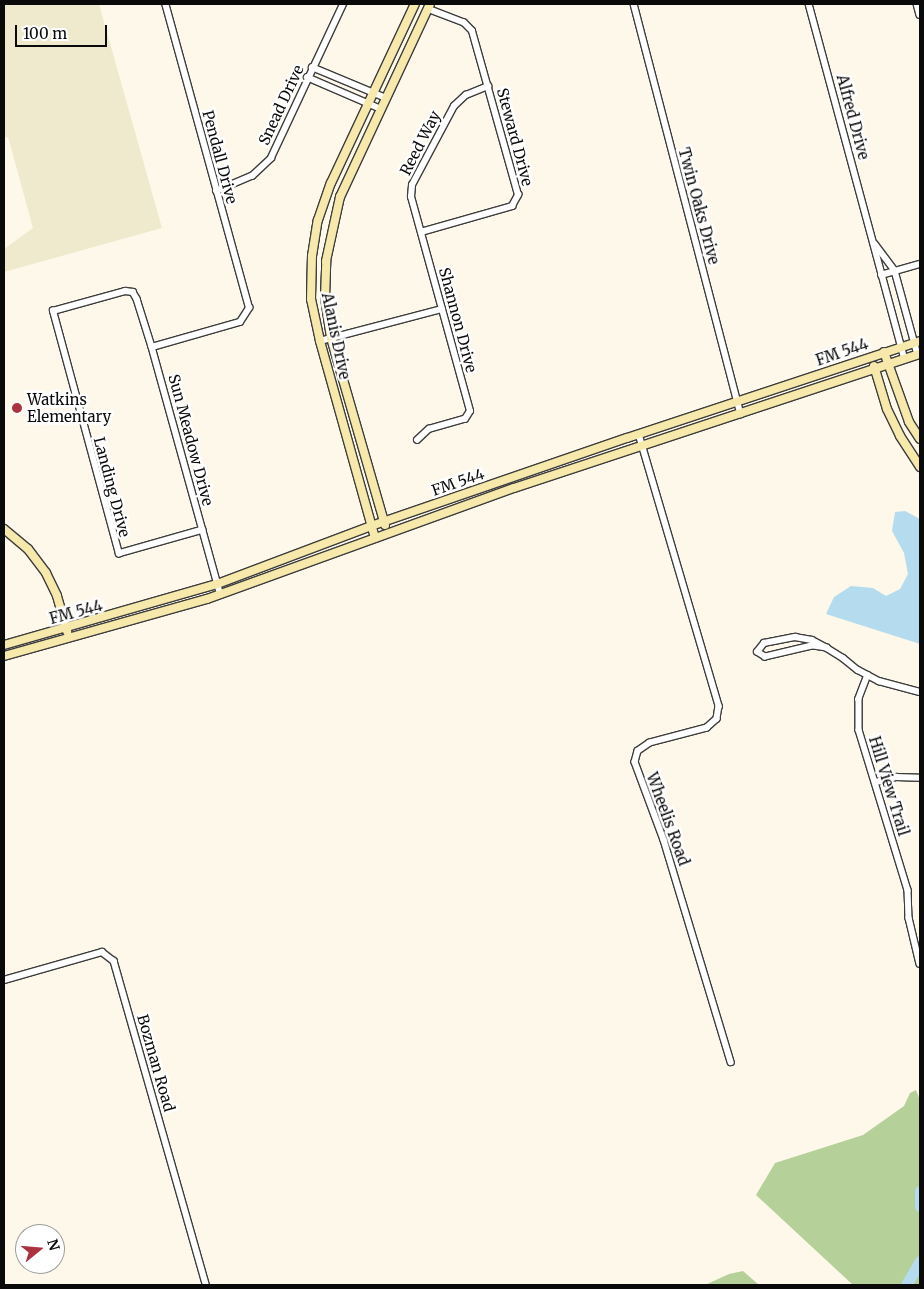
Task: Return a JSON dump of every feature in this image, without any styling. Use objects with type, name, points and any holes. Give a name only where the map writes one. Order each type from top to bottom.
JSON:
[{"type":"main road","name":"Alanis Drive","points":[[374,538],[320,342],[311,299],[312,256],[318,220],[331,183],[415,4]]},
{"type":"main road","name":"Alanis Drive","points":[[387,534],[331,338],[325,298],[326,261],[332,225],[340,197],[429,6]]},
{"type":"main road","name":"FM 544","points":[[4,645],[66,629],[217,584],[371,526],[639,434],[917,342]]},
{"type":"main road","points":[[884,352],[909,422],[920,439]]},
{"type":"main road","name":"FM 544","points":[[4,656],[221,595],[374,538],[642,445],[919,354]]},
{"type":"main road","points":[[871,357],[900,436],[920,467]]},
{"type":"main road","points":[[4,529],[28,549],[46,573],[57,596],[68,639]]},
{"type":"street","name":"Pendall Drive","points":[[152,347],[240,322],[247,316],[249,308],[165,4]]},
{"type":"street","name":"Snead Drive","points":[[216,191],[252,176],[271,158],[307,77],[343,4]]},
{"type":"street","name":"Twin Oaks Drive","points":[[634,4],[741,414]]},
{"type":"street","name":"Alfred Drive","points":[[809,4],[905,359]]},
{"type":"street","points":[[917,4],[920,15]]},
{"type":"street","name":"Steward Drive","points":[[421,232],[512,206],[516,201],[517,192],[488,86],[469,26],[429,6]]},
{"type":"street","points":[[312,67],[386,98]]},
{"type":"street","points":[[307,77],[381,109]]},
{"type":"street","name":"Reed Way","points":[[421,232],[411,197],[412,186],[454,106],[466,96],[488,86]]},
{"type":"street","name":"Shannon Drive","points":[[417,440],[429,429],[465,419],[469,414],[421,232]]},
{"type":"street","name":"Alfred Drive","points":[[872,238],[895,271],[919,354]]},
{"type":"street","points":[[881,274],[920,264]]},
{"type":"street","name":"Sun Meadow Drive","points":[[53,311],[125,291],[133,292],[152,347],[221,595]]},
{"type":"street","points":[[320,342],[442,309]]},
{"type":"street","name":"Landing Drive","points":[[53,311],[119,554],[203,530]]},
{"type":"street","name":"Wheelis Road","points":[[639,434],[719,709],[717,718],[707,728],[650,743],[638,751],[635,762],[664,840],[732,1062]]},
{"type":"street","points":[[827,648],[812,646],[763,658],[757,652],[762,644],[795,637],[812,640],[827,648],[868,675],[920,692]]},
{"type":"street","name":"Hill View Trail","points":[[868,675],[860,699],[857,717],[908,890],[909,918],[920,964]]},
{"type":"street","points":[[876,782],[896,777],[920,778]]},
{"type":"street","name":"Bozman Road","points":[[4,980],[102,952],[114,961],[206,1285]]},
{"type":"shaded area","points":[[4,4],[99,4],[162,228],[4,272],[4,249],[33,228],[8,137],[4,138]]},
{"type":"green space","points":[[916,1090],[920,1100],[920,1285],[853,1285],[756,1195],[775,1163],[863,1135],[904,1106],[910,1093]]},
{"type":"green space","points":[[743,1271],[759,1285],[705,1285],[729,1274]]},
{"type":"water","points":[[905,511],[920,519],[920,644],[826,614],[834,597],[851,586],[873,588],[886,596],[900,589],[908,574],[904,553],[892,531],[895,512]]},
{"type":"waterway","points":[[920,1191],[920,1206]]},
{"type":"waterway","points":[[906,1285],[920,1261]]},
{"type":"place","name":"Watkins Elementary","points":[[17,408]]}]
